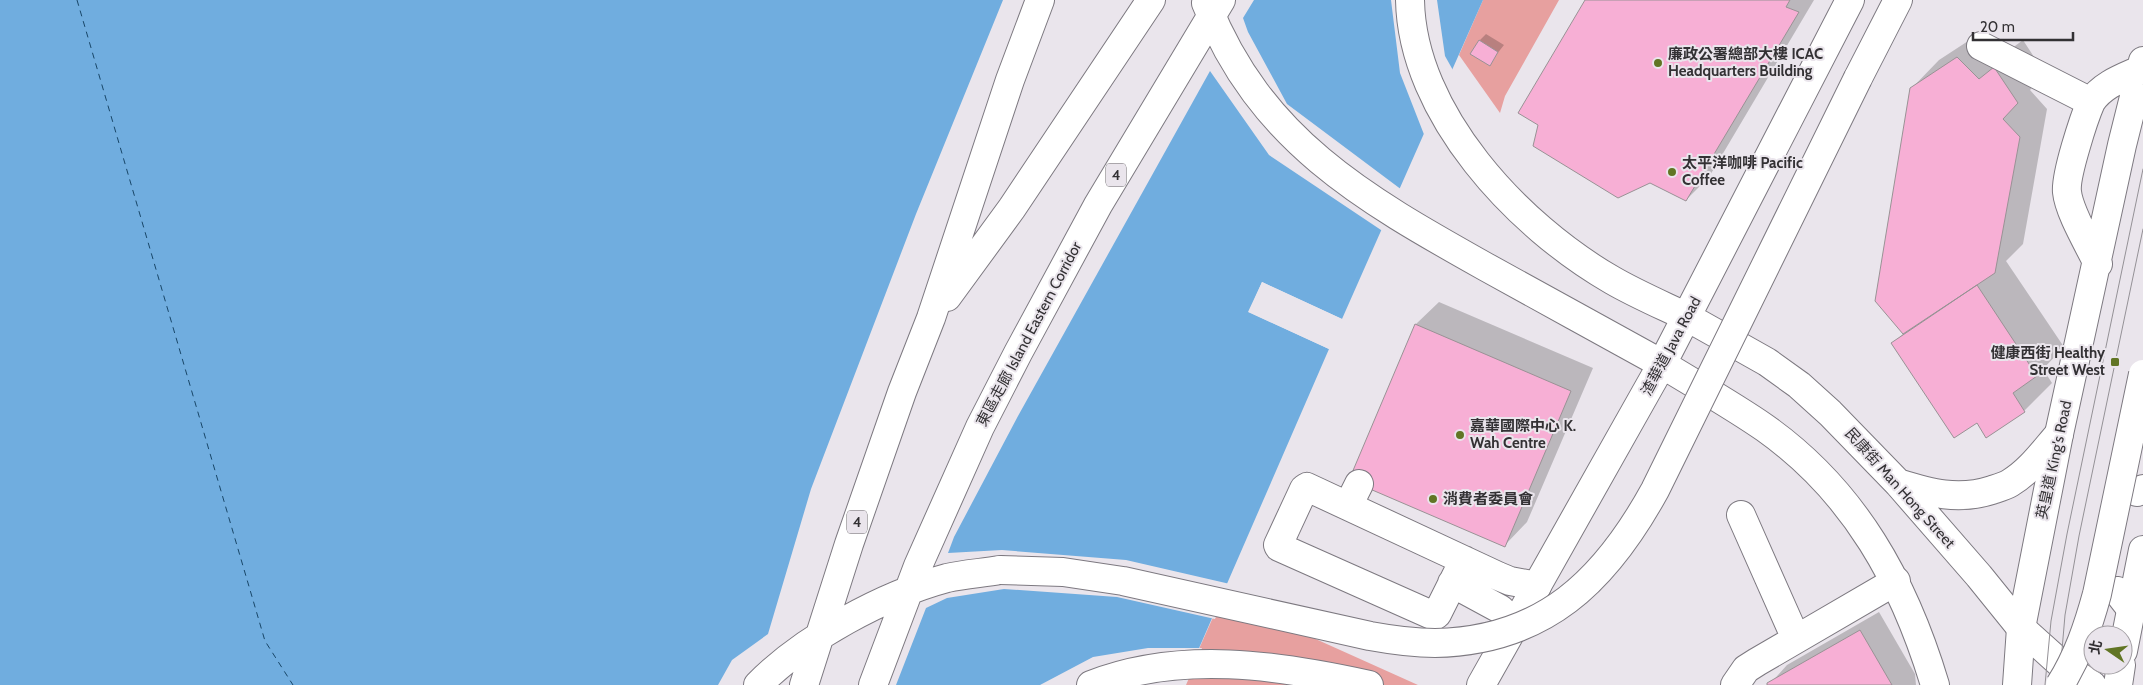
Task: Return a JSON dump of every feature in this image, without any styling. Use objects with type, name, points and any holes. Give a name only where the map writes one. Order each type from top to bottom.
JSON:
[{"type":"main road","name":"4","points":[[804,685],[816,644],[896,410],[931,318],[1010,80],[1040,0]]},
{"type":"main road","name":"4","points":[[931,318],[1012,208],[1151,0]]},
{"type":"main road","points":[[1205,0],[1227,51],[1242,75],[1282,126],[1327,168],[1381,206],[1423,232],[1662,364],[1766,429],[1809,465],[1849,508],[1868,533],[1896,581],[1918,632],[1935,685]]},
{"type":"main road","name":"東區走廊 Island Eastern Corridor","points":[[873,685],[918,566],[980,427],[1098,205],[1221,0]]},
{"type":"main road","name":"民康街 Man Hong Street","points":[[1410,0],[1414,35],[1423,67],[1436,97],[1456,133],[1493,182],[1516,206],[1563,246],[1611,280],[1687,317],[1767,362],[1799,386],[1830,413],[1898,483],[1979,576],[2020,628],[2061,664],[2092,685]]},
{"type":"main road","name":"渣華道 Java Road","points":[[1481,685],[1662,364],[1850,0]]},
{"type":"main road","points":[[758,685],[795,654],[835,627],[899,594],[948,578],[1000,570],[1063,572],[1123,581],[1370,636],[1404,641],[1442,643],[1490,637],[1514,629],[1557,609],[1599,572],[1636,525],[1656,490],[1898,0]]},
{"type":"main road","points":[[1980,46],[2091,102]]},
{"type":"main road","points":[[2098,264],[2070,206],[2067,192],[2068,177],[2091,102],[2096,94],[2141,65]]},
{"type":"main road","name":"英皇道 King's Road","points":[[2017,685],[2020,628],[2059,434],[2141,65]]},
{"type":"main road","points":[[2060,685],[2075,660],[2091,617],[2143,374]]},
{"type":"main road","points":[[1898,483],[1948,496],[1982,493],[2009,484],[2030,467],[2059,434]]},
{"type":"main road","points":[[1458,571],[1434,616],[1278,547],[1305,487],[1354,495],[1458,571],[1515,623]]},
{"type":"main road","points":[[1742,515],[1796,639]]},
{"type":"main road","points":[[2124,625],[2124,600],[2143,550]]},
{"type":"main road","points":[[1458,571],[1537,586]]},
{"type":"main road","points":[[1735,685],[1746,669],[1896,581]]},
{"type":"main road","points":[[1091,685],[1130,673],[1161,668],[1195,664],[1229,664],[1308,673],[1369,685]]},
{"type":"shaded area","points":[[1483,0],[1559,0],[1505,96],[1500,113],[1459,55]]},
{"type":"shaded area","points":[[1222,597],[1418,685],[1183,685]]},
{"type":"water","points":[[0,0],[1483,0],[1342,319],[1262,282],[1249,312],[1329,349],[1183,685],[0,685]]},
{"type":"pier","points":[[1003,0],[1254,0],[1243,18],[1248,32],[1287,104],[1402,190],[1384,232],[1269,155],[1210,71],[1018,416],[954,537],[948,553],[1002,550],[1126,560],[1230,584],[1215,619],[1117,597],[1004,589],[947,598],[926,608],[896,685],[718,685],[732,660],[768,634],[811,489],[916,214]]},
{"type":"pier","points":[[1391,0],[1437,0],[1445,56],[1454,72],[1425,137],[1400,73]]},
{"type":"pier","points":[[1262,282],[1342,319],[1341,321],[1263,285],[1252,310],[1330,347],[1329,349],[1248,312]]},
{"type":"pier","points":[[1148,648],[1202,648],[1186,685],[1040,685],[1093,657]]},
{"type":"building","name":"廉政公署總部大樓 ICAC Headquarters Building","points":[[1585,0],[1790,0],[1786,7],[1799,12],[1686,201],[1650,183],[1618,198],[1533,146],[1538,125],[1518,113]]},
{"type":"building","points":[[1479,40],[1498,52],[1490,66],[1470,54]]},
{"type":"building","points":[[1957,57],[1979,79],[1994,67],[2018,103],[2003,119],[2020,137],[1995,273],[1903,334],[1875,301],[1910,88]]},
{"type":"building","points":[[1977,285],[2037,376],[2013,393],[2025,412],[1986,438],[1977,423],[1954,438],[1891,343]]},
{"type":"building","name":"嘉華國際中心 K. Wah Centre","points":[[1415,324],[1571,391],[1505,547],[1349,480]]},
{"type":"building","points":[[1860,630],[1892,685],[1767,685],[1767,683]]},
{"type":"ferry route","points":[[77,0],[265,641],[293,685]]},
{"type":"tram line","points":[[2045,685],[2051,621],[2067,534],[2143,169]]},
{"type":"tram line","points":[[2059,685],[2065,615],[2079,536],[2143,229]]},
{"type":"place","name":"廉政公署總部大樓 ICAC Headquarters Building","points":[[1658,63]]},
{"type":"place","name":"太平洋咖啡 Pacific Coffee","points":[[1672,172]]},
{"type":"place","name":"健康西街 Healthy Street West","points":[[2115,362]]},
{"type":"place","name":"嘉華國際中心 K. Wah Centre","points":[[1460,435]]},
{"type":"place","name":"消費者委員會","points":[[1433,499]]}]
